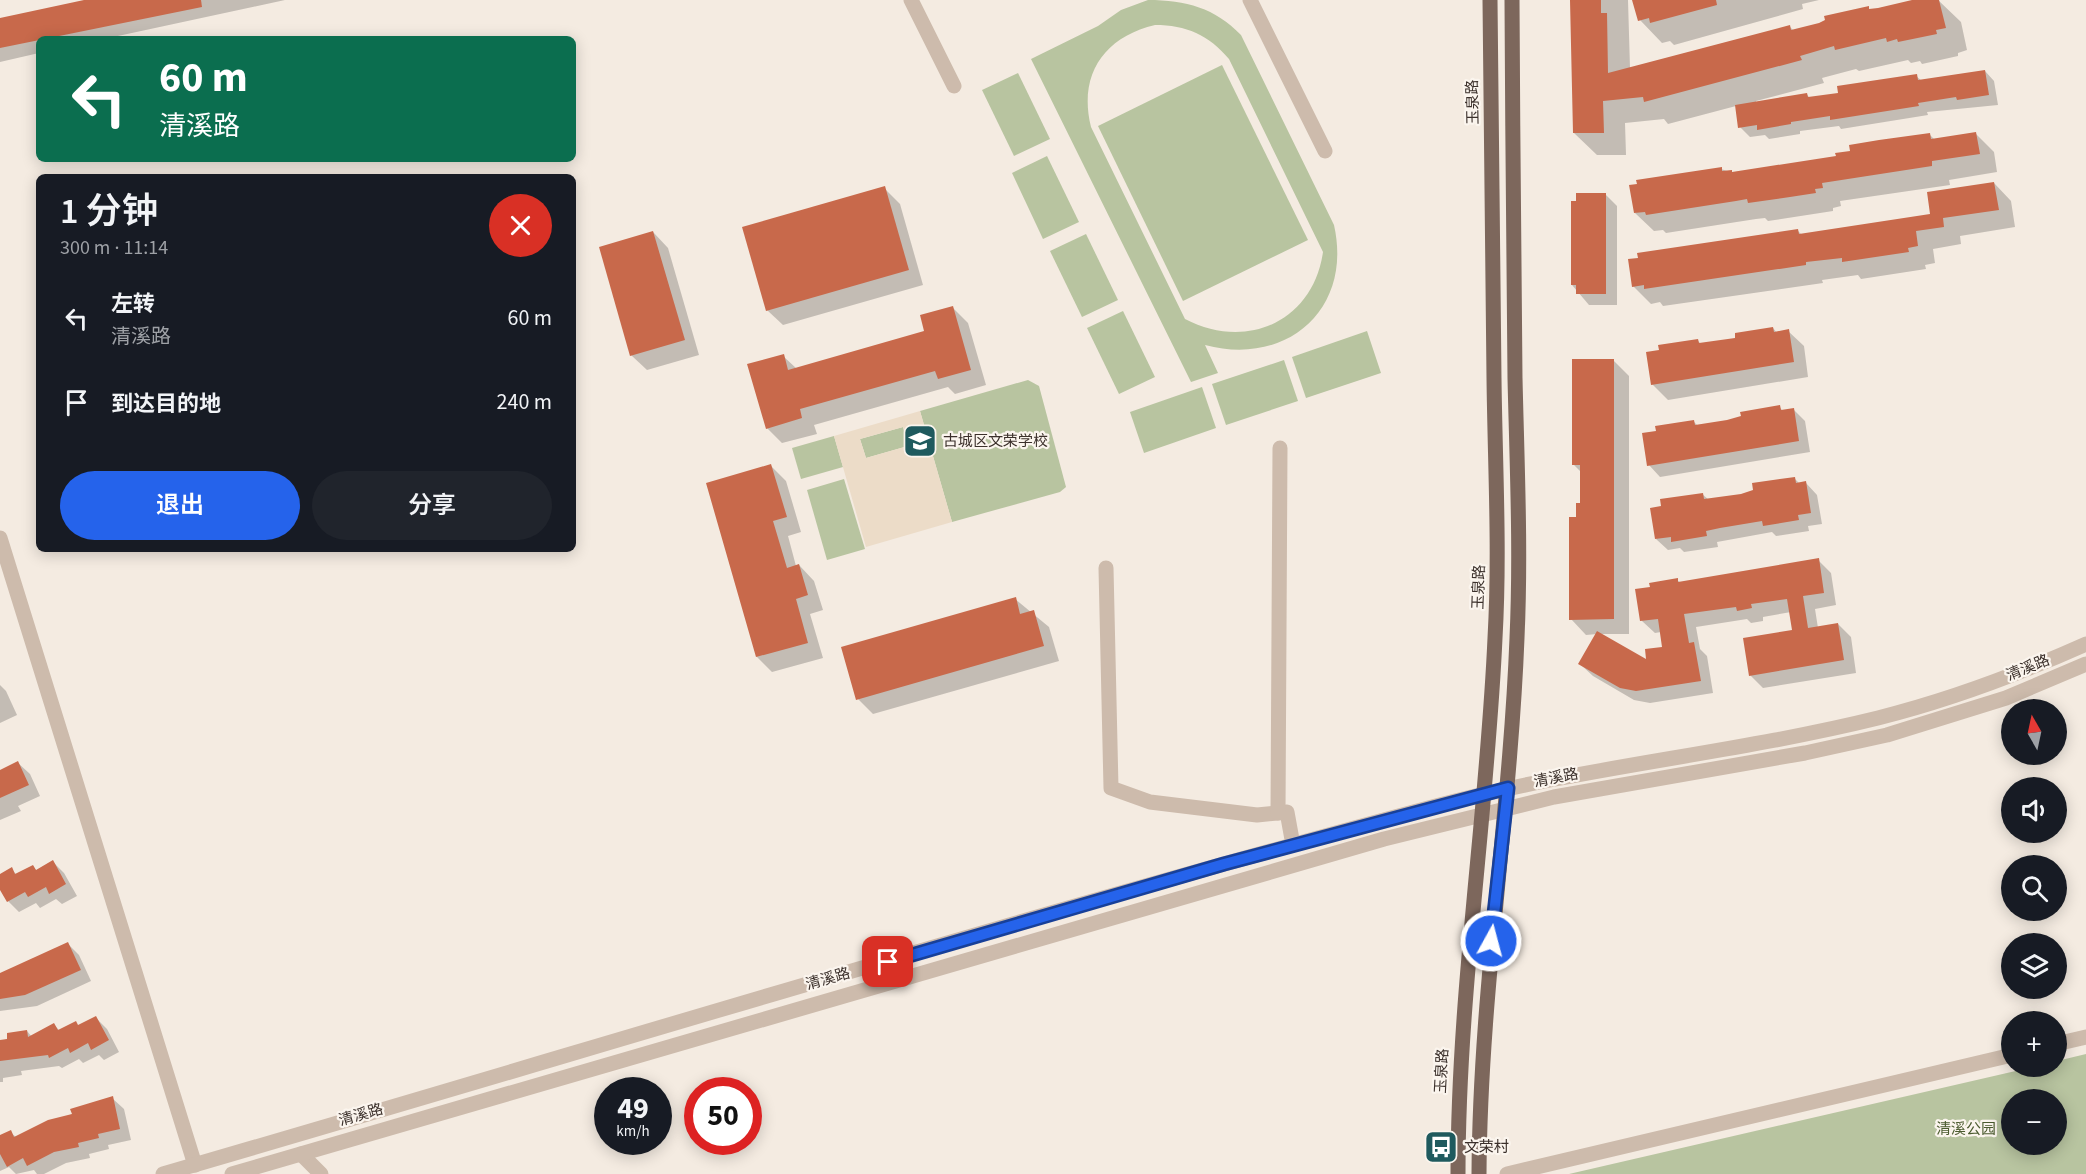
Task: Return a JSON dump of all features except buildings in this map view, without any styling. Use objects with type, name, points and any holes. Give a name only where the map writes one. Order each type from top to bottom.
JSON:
[{"type":"main road","name":"玉泉路","points":[[1458,1174],[1463,1014],[1485,793],[1496,636],[1498,554],[1490,0]]},
{"type":"main road","points":[[1479,1174],[1485,1016],[1508,788],[1520,554],[1512,0]]},
{"type":"street","points":[[911,0],[954,86]]},
{"type":"street","points":[[1250,0],[1325,151]]},
{"type":"street","points":[[1278,813],[1280,448]]},
{"type":"street","points":[[0,538],[195,1165]]},
{"type":"street","points":[[1107,568],[1111,788],[1150,802],[1257,815],[1287,812],[1293,845]]},
{"type":"street","name":"清溪路","points":[[163,1174],[1293,845],[1508,788],[1801,735],[1882,717],[1970,690],[2086,644]]},
{"type":"street","name":"清溪路","points":[[232,1174],[1372,842],[1506,808],[1609,787],[1805,753],[1887,735],[2006,698],[2086,664]]},
{"type":"street","points":[[2067,1041],[2086,1037]]},
{"type":"street","points":[[1507,1174],[2001,1057]]},
{"type":"street","points":[[301,1154],[321,1174]]},
{"type":"green space","points":[[1148,0],[1187,4],[1221,18],[1241,35],[1334,225],[1337,255],[1333,282],[1323,306],[1307,325],[1287,339],[1262,347],[1235,350],[1205,345],[1218,373],[1191,382],[1031,59],[1098,26],[1121,10]],"holes":[[[1155,25],[1166,25],[1196,33],[1213,44],[1229,59],[1323,252],[1317,276],[1306,296],[1291,312],[1273,324],[1253,330],[1231,332],[1208,328],[1185,319],[1091,127],[1088,91],[1099,61],[1122,39]]]},
{"type":"green space","points":[[1222,65],[1308,240],[1183,301],[1098,126]]},
{"type":"green space","points":[[1018,73],[1050,139],[1014,156],[982,90]]},
{"type":"green space","points":[[1047,156],[1079,222],[1043,239],[1012,173]]},
{"type":"green space","points":[[1086,234],[1118,300],[1082,317],[1050,251]]},
{"type":"green space","points":[[1123,311],[1155,377],[1119,394],[1087,328]]},
{"type":"green space","points":[[1367,331],[1381,373],[1306,398],[1292,357]]},
{"type":"green space","points":[[1284,360],[1298,401],[1226,425],[1212,384]]},
{"type":"green space","points":[[1028,380],[1039,386],[1066,487],[1060,492],[952,522],[920,411]]},
{"type":"green space","points":[[1202,387],[1216,428],[1144,453],[1130,412]]},
{"type":"green space","points":[[903,427],[908,446],[866,458],[860,439]]},
{"type":"green space","points":[[834,436],[843,467],[801,479],[792,448]]},
{"type":"green space","points":[[844,479],[865,549],[827,560],[807,490]]},
{"type":"green space","name":"清溪公园","points":[[2086,1054],[2086,1174],[1569,1174],[2001,1074],[2001,1077],[2067,1077],[2067,1059]]},
{"type":"shaded area","points":[[920,411],[952,522],[866,547],[834,436]],"holes":[[[903,427],[908,446],[866,458],[860,439]]]},
{"type":"place","name":"古城区文荣学校","points":[[920,441]]},
{"type":"place","name":"文荣村","points":[[1441,1147]]},
{"type":"route","points":[[888,962],[1224,864],[1437,805],[1508,788],[1491,941]]}]
